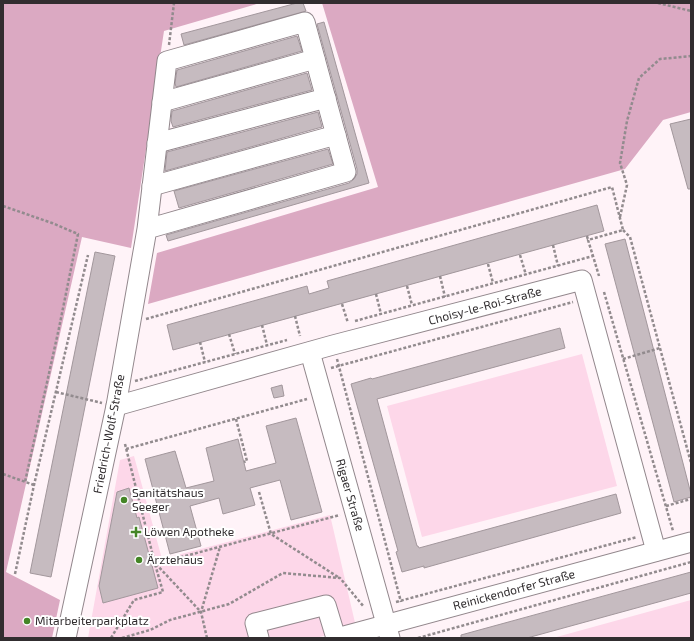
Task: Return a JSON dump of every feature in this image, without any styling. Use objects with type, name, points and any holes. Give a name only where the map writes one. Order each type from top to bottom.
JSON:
[{"type":"street","points":[[147,229],[346,172],[305,22],[167,61]]},
{"type":"street","points":[[162,102],[315,59]]},
{"type":"street","name":"Friedrich-Wolf-Straße","points":[[66,638],[116,406],[147,229],[167,61]]},
{"type":"street","points":[[157,143],[326,98]]},
{"type":"street","points":[[152,186],[336,135]]},
{"type":"street","name":"Choisy-le-Roi-Straße","points":[[116,406],[306,341],[333,346],[582,280],[595,294],[656,551]]},
{"type":"street","name":"Rigaer Straße","points":[[306,341],[388,631]]},
{"type":"street","name":"Reinickendorfer Straße","points":[[259,638],[255,623],[326,605],[336,638],[388,631],[405,619],[684,544]]},
{"type":"path","points":[[167,61],[174,3]]},
{"type":"path","points":[[658,3],[691,11]]},
{"type":"path","points":[[620,218],[627,185],[620,164],[627,121],[639,78],[660,58],[691,56]]},
{"type":"path","points":[[130,324],[612,187],[623,230],[630,237],[691,463]]},
{"type":"path","points":[[3,206],[52,223],[78,234],[25,482]]},
{"type":"path","points":[[588,240],[623,230]]},
{"type":"path","points":[[587,236],[601,283]]},
{"type":"path","points":[[553,245],[558,266]]},
{"type":"path","points":[[16,574],[34,485],[88,254]]},
{"type":"path","points":[[520,255],[526,275]]},
{"type":"path","points":[[341,325],[593,256]]},
{"type":"path","points":[[488,264],[493,283]]},
{"type":"path","points":[[440,276],[445,296]]},
{"type":"path","points":[[407,286],[412,305]]},
{"type":"path","points":[[376,294],[381,314]]},
{"type":"path","points":[[315,372],[595,294],[623,359],[672,527],[684,544]]},
{"type":"path","points":[[342,304],[348,323]]},
{"type":"path","points":[[119,385],[267,345],[306,341],[295,316]]},
{"type":"path","points":[[262,325],[267,345]]},
{"type":"path","points":[[229,334],[235,354]]},
{"type":"path","points":[[200,342],[205,362]]},
{"type":"path","points":[[333,346],[405,619]]},
{"type":"path","points":[[623,359],[660,348]]},
{"type":"path","points":[[56,392],[116,406]]},
{"type":"path","points":[[126,449],[308,398]]},
{"type":"path","points":[[236,419],[247,461],[244,462]]},
{"type":"path","points":[[111,638],[134,600],[163,592],[125,442]]},
{"type":"path","points":[[3,474],[34,485]]},
{"type":"path","points":[[259,492],[271,534],[340,578],[366,610],[672,527]]},
{"type":"path","points":[[666,506],[691,499]]},
{"type":"path","points":[[155,564],[354,512]]},
{"type":"path","points":[[207,638],[201,612],[220,547]]},
{"type":"path","points":[[418,638],[691,562]]},
{"type":"path","points":[[155,564],[201,612]]},
{"type":"path","points":[[122,638],[150,630],[170,620],[229,604],[283,573],[340,578]]},
{"type":"shaded area","points":[[3,3],[260,3],[164,31],[131,248],[82,237],[6,572],[60,600],[52,638],[3,638]]},
{"type":"shaded area","points":[[322,3],[691,3],[691,112],[663,120],[625,169],[148,304],[157,253],[378,187]]},
{"type":"shaded area","points":[[582,354],[617,486],[422,537],[387,406]]},
{"type":"shaded area","points":[[134,456],[162,559],[330,515],[356,627],[316,638],[88,638],[120,460]]},
{"type":"shaded area","points":[[691,600],[691,638],[553,638]]},
{"type":"building","points":[[297,3],[303,3],[306,11],[184,45],[181,34]]},
{"type":"building","points":[[324,22],[369,183],[168,241],[166,235],[349,183],[354,179],[357,174],[357,169],[317,24]]},
{"type":"building","points":[[297,36],[302,51],[176,87],[175,83],[177,70]]},
{"type":"building","points":[[307,73],[312,90],[173,127],[171,121],[172,111]]},
{"type":"building","points":[[318,112],[322,127],[165,171],[167,152]]},
{"type":"building","points":[[691,119],[691,189],[688,189],[670,124]]},
{"type":"building","points":[[328,149],[333,164],[179,208],[174,191]]},
{"type":"building","points":[[597,205],[604,231],[173,350],[167,325],[307,286],[309,294],[329,288],[327,281]]},
{"type":"building","points":[[625,239],[691,494],[691,497],[674,502],[605,244]]},
{"type":"building","points":[[95,252],[115,256],[51,577],[30,573]]},
{"type":"building","points":[[560,328],[565,348],[377,399],[417,546],[419,548],[616,494],[621,513],[424,568],[424,566],[402,572],[396,552],[398,551],[351,384]]},
{"type":"building","points":[[282,385],[284,396],[274,398],[271,388]]},
{"type":"building","points":[[296,418],[322,512],[291,520],[280,480],[250,488],[255,505],[223,514],[219,498],[190,506],[201,546],[170,554],[145,459],[175,451],[186,488],[214,481],[206,448],[238,439],[246,471],[276,463],[266,426]]},
{"type":"building","name":"Ärztehaus","points":[[129,488],[137,518],[139,517],[158,588],[103,603],[99,586],[117,492]]},
{"type":"building","points":[[691,572],[691,593],[527,638],[461,638],[461,635]]},
{"type":"place","name":"Sanitätshaus Seeger","points":[[124,500]]},
{"type":"place","name":"Löwen Apotheke","points":[[136,532]]},
{"type":"place","name":"Ärztehaus","points":[[139,560]]},
{"type":"place","name":"Mitarbeiterparkplatz","points":[[27,621]]}]
